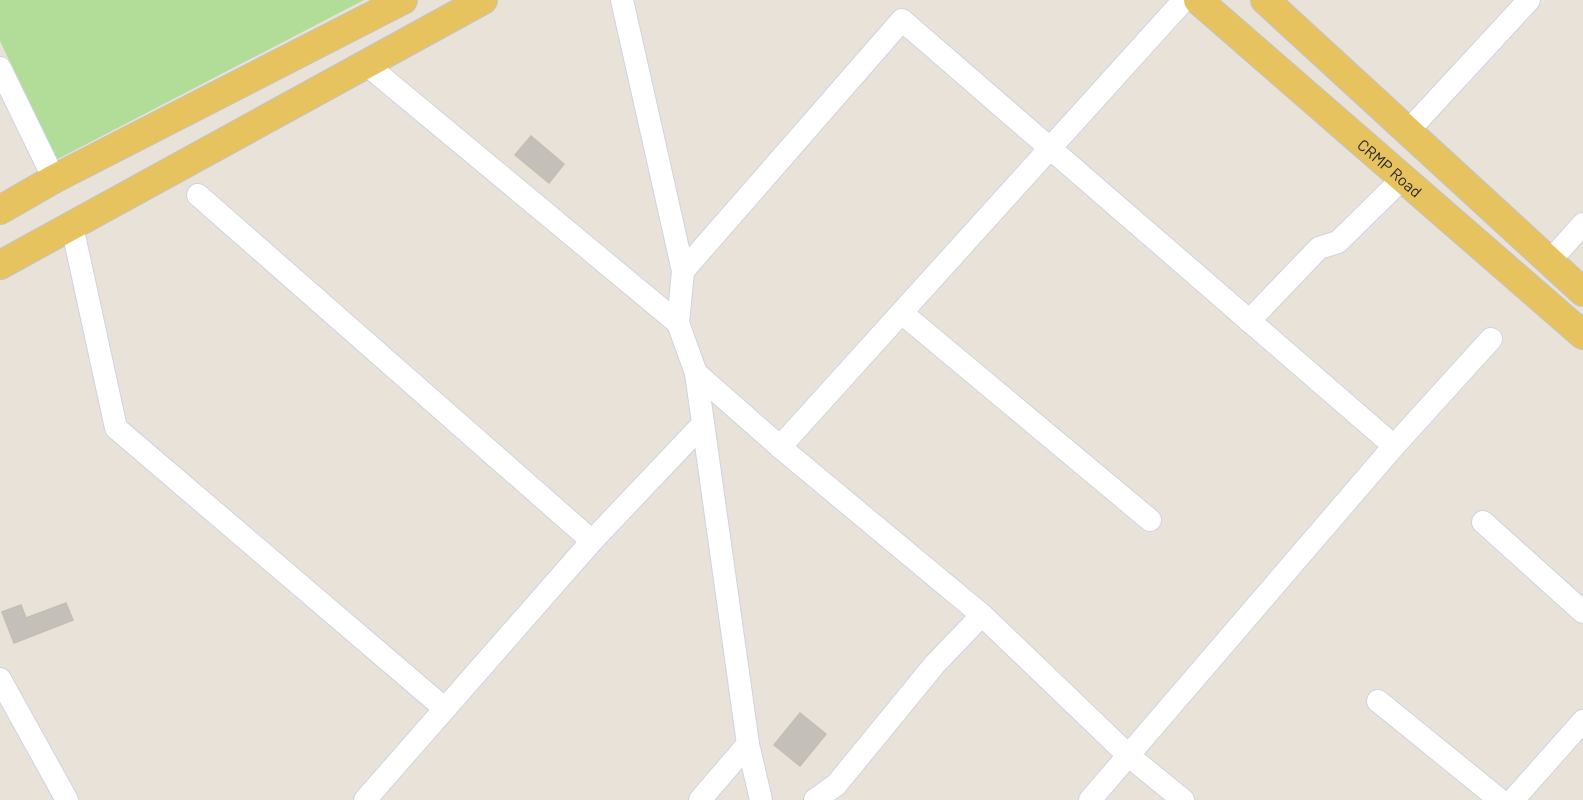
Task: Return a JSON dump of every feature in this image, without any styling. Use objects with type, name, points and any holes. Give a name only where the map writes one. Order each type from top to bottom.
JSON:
[{"type":"main road","points":[[0,210],[54,179],[403,0]]},
{"type":"main road","points":[[0,265],[483,0]]},
{"type":"main road","name":"CRMP Road","points":[[1198,0],[1583,335]]},
{"type":"main road","points":[[1265,0],[1583,292]]},
{"type":"street","points":[[622,0],[683,272],[678,322],[696,373],[748,744],[760,800]]},
{"type":"street","points":[[780,447],[903,314],[1184,0]]},
{"type":"street","points":[[1409,130],[1529,0]]},
{"type":"street","points":[[683,272],[902,20],[1394,446]]},
{"type":"street","points":[[366,64],[678,322]]},
{"type":"street","points":[[0,68],[54,179]]},
{"type":"street","points":[[1249,321],[1319,248],[1338,242],[1403,178]]},
{"type":"street","points":[[198,195],[592,541]]},
{"type":"street","points":[[1549,262],[1583,224]]},
{"type":"street","points":[[72,226],[116,428],[444,708]]},
{"type":"street","points":[[903,314],[1150,520]]},
{"type":"street","points":[[1090,800],[1394,446],[1491,339]]},
{"type":"street","points":[[696,373],[780,447],[982,615],[1129,756],[1183,800]]},
{"type":"street","points":[[365,800],[592,541],[702,425]]},
{"type":"street","points":[[1483,522],[1583,612]]},
{"type":"street","points":[[815,800],[836,785],[935,664],[982,615]]},
{"type":"street","points":[[0,679],[67,800]]},
{"type":"street","points":[[1378,701],[1500,800]]},
{"type":"street","points":[[1513,800],[1583,721]]},
{"type":"street","points":[[700,800],[748,744]]},
{"type":"green space","points":[[0,0],[364,0],[56,160],[0,41]]},
{"type":"building","points":[[531,136],[564,164],[549,183],[515,155]]},
{"type":"building","points":[[66,603],[73,620],[14,643],[2,612],[21,605],[26,618]]},
{"type":"building","points":[[800,713],[826,734],[800,766],[774,745]]}]
